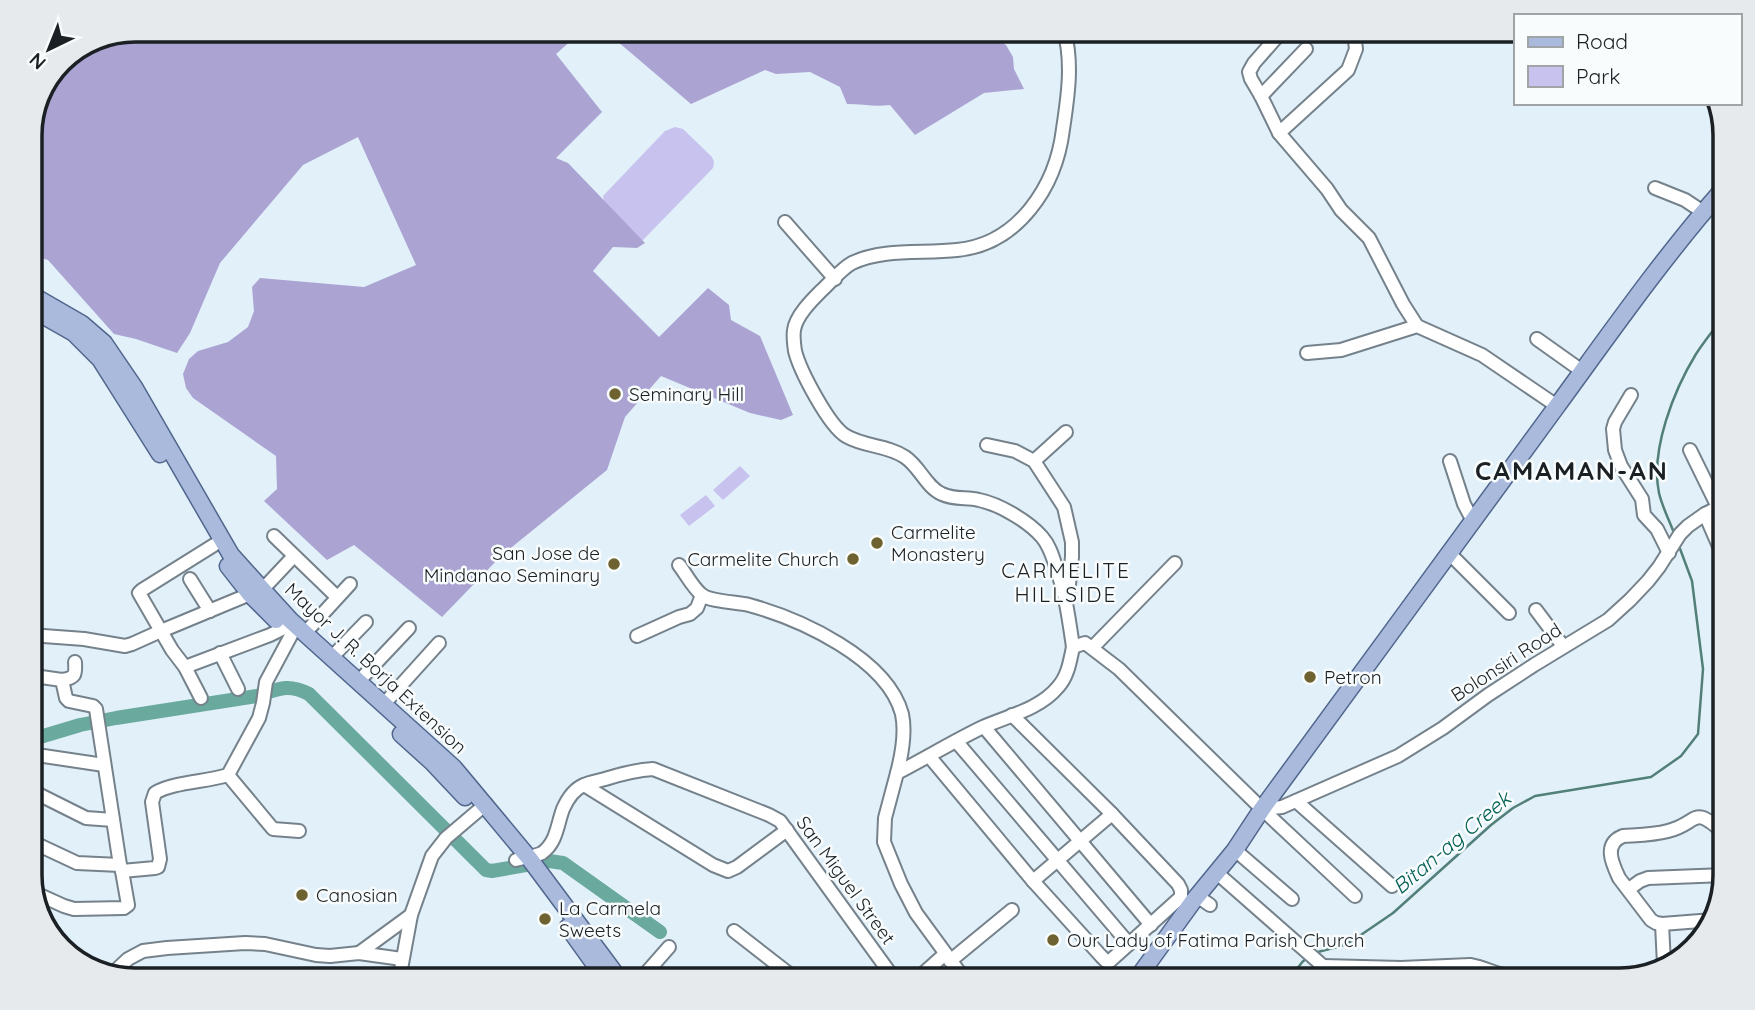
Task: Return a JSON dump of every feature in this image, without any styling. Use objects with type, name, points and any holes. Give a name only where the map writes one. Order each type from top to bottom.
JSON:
[{"type":"main road","points":[[1145,968],[1194,900],[1268,809],[1582,370],[1713,201]]},
{"type":"main road","name":"Mayor J. R. Borja Extension","points":[[42,301],[82,324],[104,343],[128,390],[223,553],[256,592],[294,628],[393,720],[454,768],[481,808],[523,859],[599,968]]},
{"type":"main road","name":"Mayor J. R. Borja Extension","points":[[42,314],[75,333],[128,390]]},
{"type":"main road","name":"Mayor J. R. Borja Extension","points":[[294,628],[332,657],[383,705],[393,720]]},
{"type":"main road","name":"Mayor J. R. Borja Extension","points":[[540,883],[610,968]]},
{"type":"street","points":[[897,773],[984,727],[1039,703],[1058,688],[1068,669],[1073,647],[1063,584],[1045,539],[1035,530],[999,506],[976,499],[943,495],[936,491],[905,457],[884,447],[855,441],[842,434],[807,380],[795,351],[794,326],[816,296],[851,264],[876,256],[975,248],[1010,229],[1030,211],[1049,182],[1062,145],[1069,74],[1067,42]]},
{"type":"street","points":[[1272,42],[1254,62],[1249,72],[1251,79],[1279,133],[1328,190],[1341,210],[1369,237],[1417,326],[1482,355],[1557,406]]},
{"type":"street","points":[[1279,133],[1348,70],[1356,49],[1355,42]]},
{"type":"street","points":[[1261,96],[1306,49]]},
{"type":"street","points":[[1655,188],[1703,212]]},
{"type":"street","points":[[785,222],[835,279]]},
{"type":"street","points":[[1307,353],[1341,350],[1417,326]]},
{"type":"street","points":[[1536,339],[1582,370]]},
{"type":"street","points":[[1631,395],[1615,422],[1615,450],[1620,466],[1642,499],[1644,515],[1670,550]]},
{"type":"street","points":[[1034,461],[1066,432]]},
{"type":"street","points":[[987,445],[1014,451],[1034,461],[1064,507],[1071,531],[1072,557],[1066,599]]},
{"type":"street","points":[[1690,450],[1713,489]]},
{"type":"street","points":[[1450,461],[1473,521]]},
{"type":"street","name":"Bolonsiri Road","points":[[1268,809],[1296,801],[1398,756],[1563,646],[1608,620],[1648,581],[1680,534],[1713,510]]},
{"type":"street","points":[[1705,514],[1713,532]]},
{"type":"street","points":[[274,536],[337,597]]},
{"type":"street","points":[[201,698],[185,667],[139,595],[140,591],[223,553]]},
{"type":"street","points":[[1450,554],[1509,613]]},
{"type":"street","points":[[42,636],[125,646],[132,644],[256,592],[294,556]]},
{"type":"street","points":[[1093,647],[1175,563]]},
{"type":"street","points":[[679,565],[702,595],[746,604],[808,626],[870,666],[888,688],[902,716],[903,748],[885,818],[884,842],[916,913],[955,968]]},
{"type":"street","points":[[190,579],[210,611]]},
{"type":"street","points":[[185,667],[294,628],[337,597],[350,584]]},
{"type":"street","points":[[637,636],[690,614],[697,608],[702,595]]},
{"type":"street","points":[[1536,610],[1563,646]]},
{"type":"street","points":[[332,657],[366,622]]},
{"type":"street","points":[[42,846],[78,863],[121,868],[155,868],[160,864],[152,802],[155,793],[228,775],[259,718],[270,673],[294,628]]},
{"type":"street","points":[[358,682],[409,628]]},
{"type":"street","points":[[383,705],[439,643]]},
{"type":"street","points":[[1073,647],[1085,643],[1119,669],[1268,809],[1355,896]]},
{"type":"street","points":[[220,653],[238,689]]},
{"type":"street","points":[[42,677],[70,679],[74,676],[75,662]]},
{"type":"street","points":[[45,897],[74,909],[124,908],[128,905],[95,707],[69,701],[62,680]]},
{"type":"street","points":[[929,756],[1033,881],[1106,961],[1110,961],[1181,897],[1181,890],[1112,814],[1012,715]]},
{"type":"street","points":[[984,727],[1151,925]]},
{"type":"street","points":[[956,741],[1129,944]]},
{"type":"street","points":[[42,756],[104,765]]},
{"type":"street","name":"San Miguel Street","points":[[584,785],[637,770],[653,769],[780,821],[886,968]]},
{"type":"street","points":[[228,775],[274,829],[299,831]]},
{"type":"street","points":[[523,859],[539,855],[549,846],[557,834],[567,802],[576,790],[584,785],[713,865],[728,871],[787,830]]},
{"type":"street","points":[[42,796],[86,818],[113,820]]},
{"type":"street","points":[[1296,801],[1392,886]]},
{"type":"street","points":[[401,968],[411,915],[432,856],[450,835],[481,808]]},
{"type":"street","points":[[1033,881],[1112,814]]},
{"type":"street","points":[[1701,921],[1662,924],[1651,920],[1619,878],[1610,849],[1616,839],[1623,836],[1668,831],[1695,817],[1706,818],[1713,824]]},
{"type":"street","points":[[1236,850],[1292,898]]},
{"type":"street","points":[[1217,873],[1320,962],[1401,968],[1471,965],[1485,968]]},
{"type":"street","points":[[1629,889],[1648,878],[1713,875]]},
{"type":"street","points":[[1194,900],[1200,898],[1210,905]]},
{"type":"street","points":[[933,968],[1012,910]]},
{"type":"street","points":[[359,953],[411,915]]},
{"type":"street","points":[[1662,924],[1664,958]]},
{"type":"street","points":[[734,931],[782,968]]},
{"type":"street","points":[[121,967],[143,951],[257,943],[316,955],[345,956],[359,953],[402,959]]},
{"type":"street","points":[[651,968],[669,947]]},
{"type":"street","points":[[1320,962],[1320,968]]},
{"type":"green space","points":[[675,127],[683,129],[712,157],[713,168],[642,241],[609,232],[603,196],[665,131]]},
{"type":"green space","points":[[740,466],[750,476],[723,500],[713,490]]},
{"type":"green space","points":[[706,495],[715,506],[689,526],[680,515]]},
{"type":"shaded area","points":[[135,42],[570,42],[556,54],[602,112],[556,158],[568,163],[645,243],[637,248],[613,247],[593,271],[659,337],[708,288],[729,305],[731,320],[760,336],[793,415],[781,420],[750,413],[661,376],[625,417],[607,470],[501,556],[442,617],[354,545],[327,560],[264,501],[277,489],[276,456],[193,398],[186,388],[183,374],[189,359],[198,351],[228,342],[248,327],[254,311],[252,287],[260,278],[364,287],[416,265],[358,137],[303,165],[220,263],[190,333],[177,353],[114,334],[48,260],[42,258],[42,129],[45,111],[58,84],[84,84],[84,57],[88,54],[105,47]]},
{"type":"shaded area","points":[[618,42],[1001,42],[1013,57],[1014,69],[1024,89],[984,93],[915,135],[890,105],[847,104],[840,87],[810,72],[776,74],[765,70],[691,104]]},
{"type":"waterway","name":"Bitan-ag Creek","points":[[1674,533],[1659,493],[1657,476],[1661,440],[1680,385],[1699,349],[1713,331]]},
{"type":"waterway","name":"Bitan-ag Creek","points":[[1314,953],[1352,941],[1393,913],[1491,825],[1535,796],[1651,777],[1681,756],[1698,734],[1703,669],[1692,581],[1679,546]]},
{"type":"waterway","points":[[42,736],[80,725],[257,696],[283,688],[302,691],[309,694],[486,870],[549,861],[563,863],[660,932]]},
{"type":"waterway","name":"Bitan-ag Creek","points":[[1298,968],[1308,957]]},
{"type":"place","name":"Seminary Hill","points":[[615,394]]},
{"type":"place","name":"Carmelite Monastery","points":[[877,543]]},
{"type":"place","name":"Carmelite Church","points":[[853,559]]},
{"type":"place","name":"San Jose de Mindanao Seminary","points":[[614,564]]},
{"type":"place","name":"Petron","points":[[1310,677]]},
{"type":"place","name":"Canosian","points":[[302,895]]},
{"type":"place","name":"La Carmela Sweets","points":[[545,919]]},
{"type":"place","name":"Our Lady of Fatima Parish Church","points":[[1053,940]]},
{"type":"district","name":"CAMAMAN-AN","points":[[1572,471]]},
{"type":"district","name":"CARMELITE HILLSIDE","points":[[1066,583]]}]
